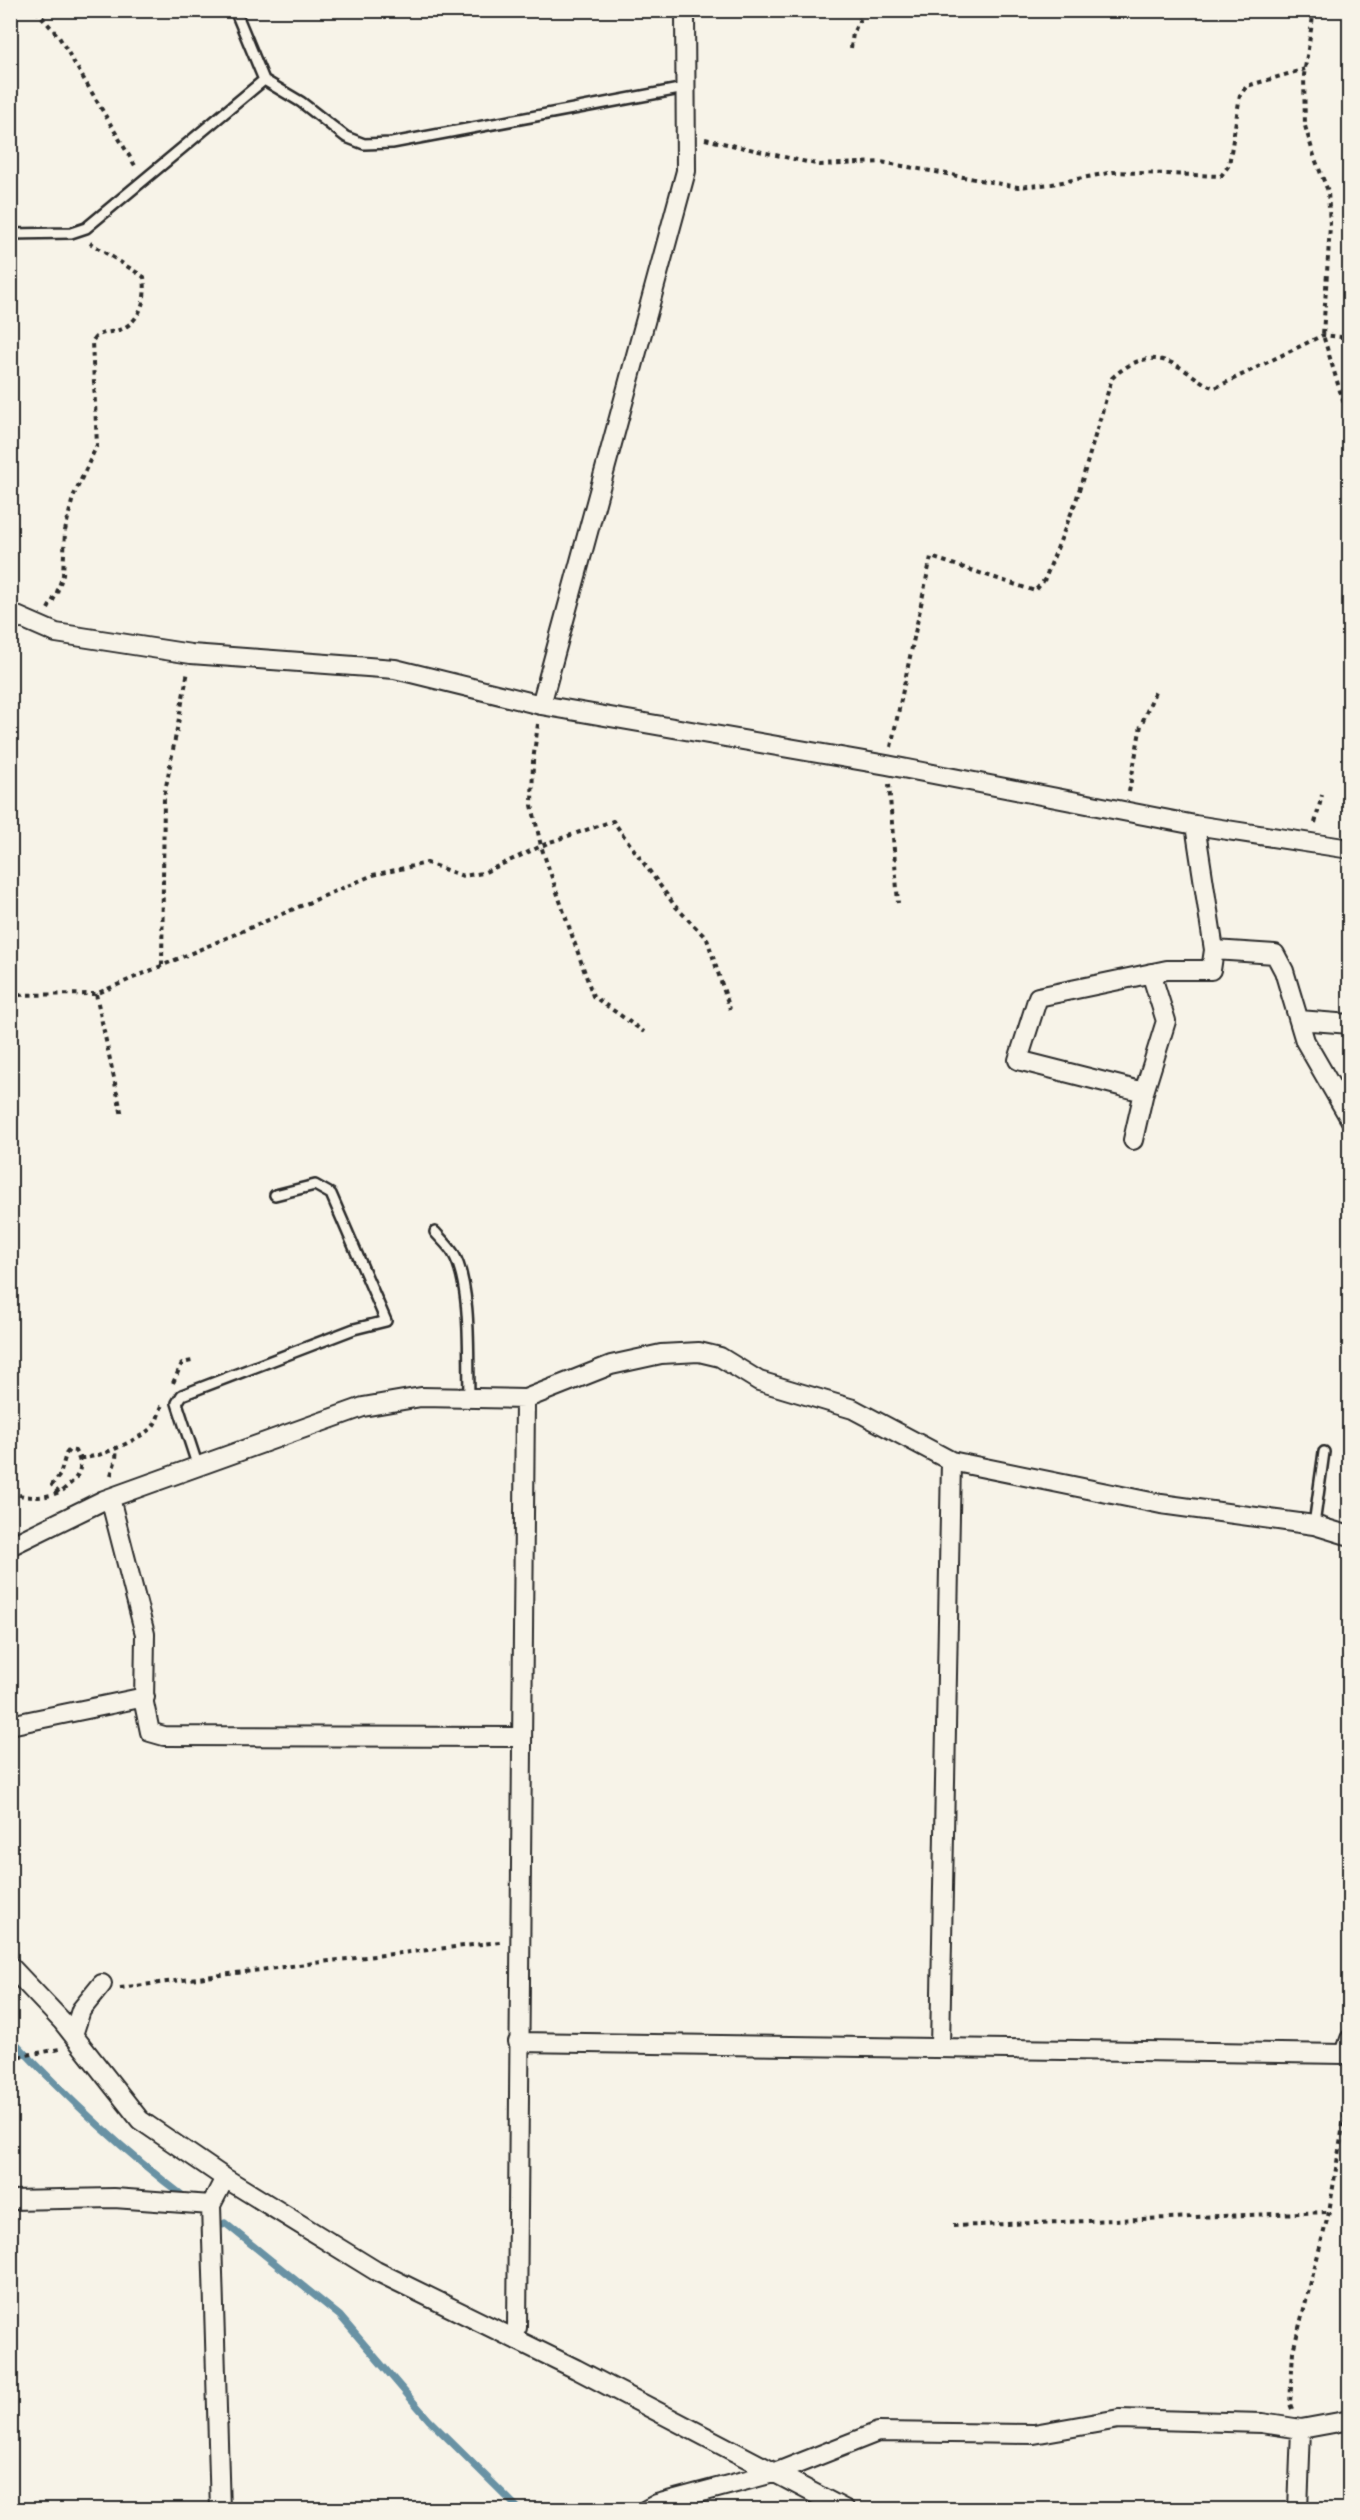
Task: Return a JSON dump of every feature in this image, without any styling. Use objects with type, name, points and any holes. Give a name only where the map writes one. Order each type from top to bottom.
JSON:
[{"type":"street","points":[[541,705],[686,171],[685,10]]},
{"type":"street","points":[[10,613],[56,633],[191,654],[395,669],[541,705],[887,765],[1195,825],[1350,849]]},
{"type":"street","points":[[1144,1092],[1018,1060],[1038,997],[1167,970],[1211,970],[1214,950],[1195,825]]},
{"type":"street","points":[[1214,950],[1275,954],[1284,970],[1305,1041],[1350,1119]]},
{"type":"street","points":[[1133,1140],[1144,1092],[1166,1021],[1151,973]]},
{"type":"street","points":[[1299,1020],[1350,1024]]},
{"type":"street","points":[[10,1546],[110,1498],[363,1407],[421,1397],[525,1399],[611,1365],[662,1354],[699,1352],[720,1357],[759,1381],[853,1408],[951,1461],[1161,1504],[1314,1525],[1350,1536]]},
{"type":"street","points":[[517,2328],[525,1399]]},
{"type":"street","points":[[940,2048],[951,1461]]},
{"type":"street","points":[[110,1498],[145,1634],[145,1697],[150,1732],[164,1736],[521,1737]]},
{"type":"street","points":[[10,1725],[145,1697]]},
{"type":"street","points":[[10,1966],[75,2038],[140,2120],[225,2178],[375,2271],[576,2369],[846,2510]]},
{"type":"street","points":[[75,2038],[81,2010],[99,1987]]},
{"type":"street","points":[[518,2042],[1345,2054],[1350,2039]]},
{"type":"street","points":[[220,2510],[211,2205],[225,2178]]},
{"type":"street","points":[[10,2200],[114,2198],[211,2205]]},
{"type":"street","points":[[646,2510],[657,2504],[777,2472],[878,2432],[1034,2434],[1119,2419],[1262,2423],[1301,2429],[1350,2420]]},
{"type":"street","points":[[1298,2510],[1301,2429]]},
{"type":"lane","points":[[235,10],[264,80],[301,102],[346,137],[364,144],[392,143],[686,88]]},
{"type":"lane","points":[[10,234],[75,232],[86,228],[264,80]]},
{"type":"lane","points":[[198,1467],[177,1403],[182,1395],[354,1329],[386,1321],[332,1194],[315,1185],[275,1195]]},
{"type":"lane","points":[[435,1232],[454,1254],[464,1287],[468,1331],[468,1399]]},
{"type":"lane","points":[[1314,1525],[1324,1452]]},
{"type":"path","points":[[36,10],[59,38],[144,180]]},
{"type":"path","points":[[851,48],[853,33],[865,10]]},
{"type":"path","points":[[1314,10],[1305,69],[1305,126],[1328,191],[1330,226],[1323,335],[1350,424]]},
{"type":"path","points":[[686,138],[711,140],[820,165],[881,162],[1018,187],[1052,184],[1113,172],[1221,176],[1229,165],[1240,95],[1247,86],[1305,69]]},
{"type":"path","points":[[38,626],[56,595],[63,575],[65,531],[73,497],[97,445],[92,342],[94,338],[119,330],[134,320],[143,306],[146,290],[144,277],[75,232]]},
{"type":"path","points":[[898,903],[887,765],[931,557],[1035,591],[1045,579],[1076,501],[1112,378],[1126,365],[1145,358],[1167,362],[1185,370],[1203,384],[1215,388],[1323,335],[1332,334],[1350,338]]},
{"type":"path","points":[[162,965],[164,797],[191,654]]},
{"type":"path","points":[[1126,812],[1141,725],[1155,692]]},
{"type":"path","points":[[541,705],[533,761],[532,804],[541,846],[593,996],[644,1032]]},
{"type":"path","points":[[1310,843],[1322,795]]},
{"type":"path","points":[[10,995],[96,994],[373,875],[427,863],[463,876],[483,873],[541,846],[613,821],[675,906],[707,939],[730,1010]]},
{"type":"path","points":[[96,994],[122,1116]]},
{"type":"path","points":[[169,1392],[182,1363],[192,1360]]},
{"type":"path","points":[[80,1458],[89,1458],[104,1453],[153,1426],[164,1401]]},
{"type":"path","points":[[10,1492],[22,1497],[43,1498],[59,1492],[79,1477],[81,1464],[75,1451],[69,1450],[66,1454],[60,1475],[52,1485],[59,1492]]},
{"type":"path","points":[[99,1987],[519,1941]]},
{"type":"path","points":[[10,2058],[60,2049],[75,2038]]},
{"type":"path","points":[[1301,2429],[1290,2404],[1293,2351],[1329,2211],[1350,2082]]},
{"type":"path","points":[[953,2226],[1329,2211]]},
{"type":"waterway","points":[[10,2037],[94,2121],[186,2198]]},
{"type":"waterway","points":[[214,2219],[223,2225],[225,2223],[340,2316],[429,2420],[520,2510]]}]
